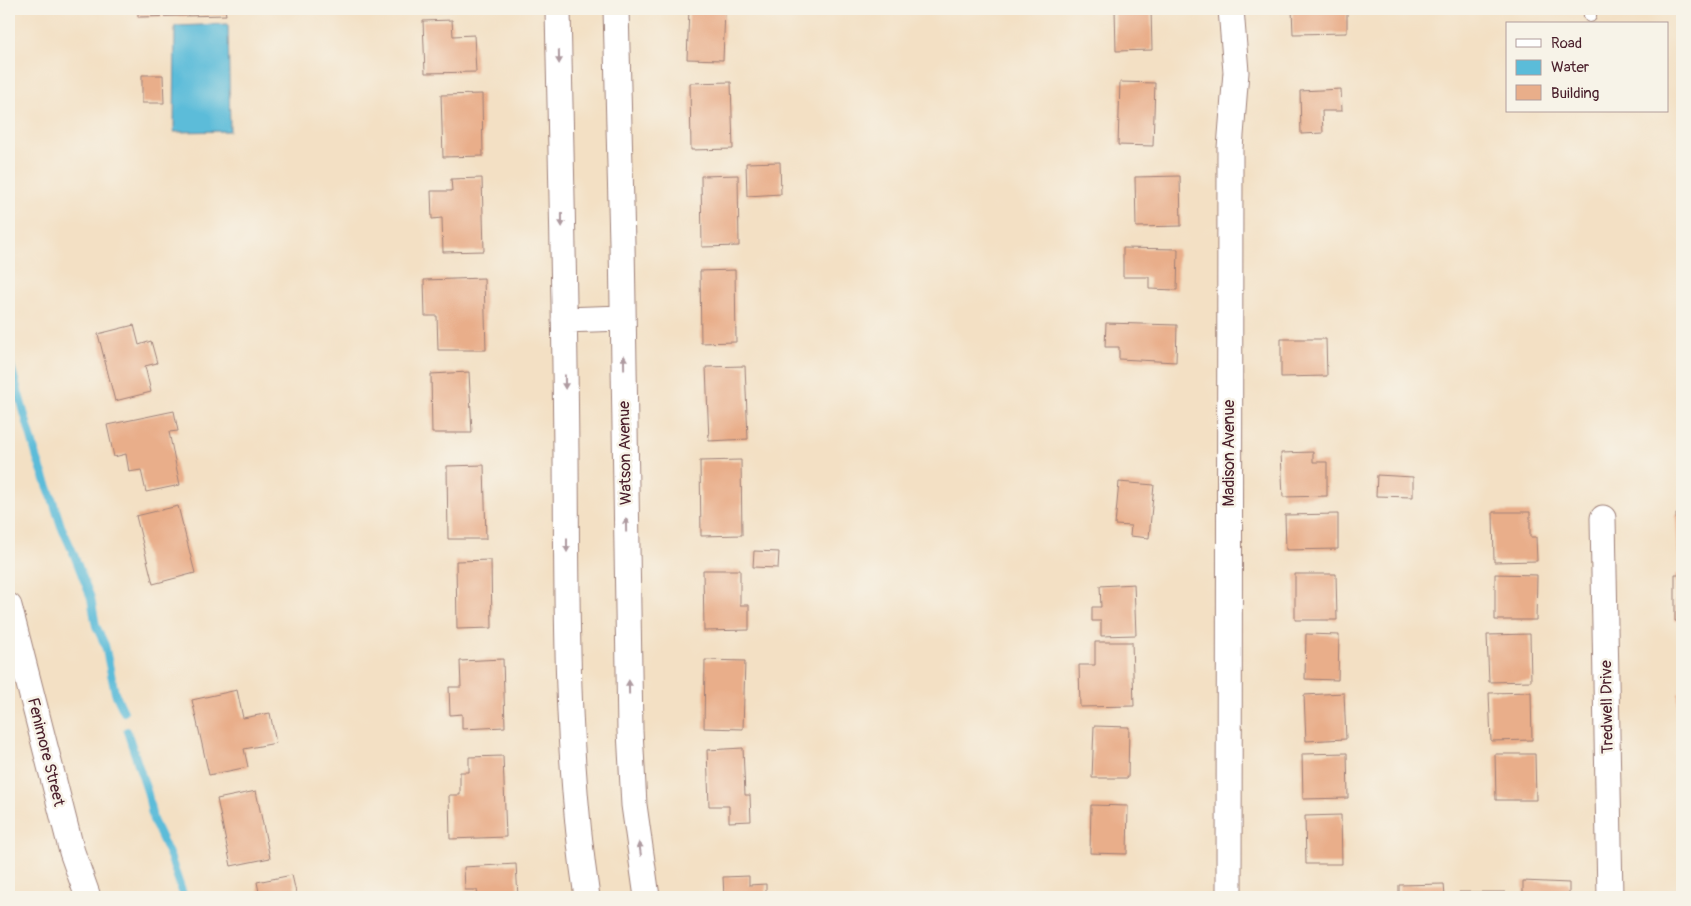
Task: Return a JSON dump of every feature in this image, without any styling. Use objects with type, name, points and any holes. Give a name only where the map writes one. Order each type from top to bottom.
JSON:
[{"type":"street","points":[[558,9],[568,658],[574,775],[587,897]]},
{"type":"street","name":"Watson Avenue","points":[[616,9],[630,731],[634,806],[647,897]]},
{"type":"street","name":"Madison Avenue","points":[[1228,897],[1230,148],[1236,72],[1231,9]]},
{"type":"street","points":[[564,320],[623,318]]},
{"type":"street","name":"Tredwell Drive","points":[[1603,518],[1610,897]]},
{"type":"street","name":"Fenimore Street","points":[[9,606],[72,852],[88,897]]},
{"type":"water","points":[[228,24],[230,131],[174,132],[175,26]]},
{"type":"building","points":[[138,9],[225,9],[226,15],[138,17]]},
{"type":"building","points":[[689,9],[725,9],[723,60],[687,59]]},
{"type":"building","points":[[1115,9],[1151,9],[1152,50],[1116,51]]},
{"type":"building","points":[[1292,9],[1335,9],[1335,13],[1347,13],[1347,33],[1293,34]]},
{"type":"building","points":[[452,20],[453,36],[474,35],[476,72],[425,73],[423,21]]},
{"type":"building","points":[[142,75],[163,75],[164,103],[142,103]]},
{"type":"building","points":[[731,82],[733,149],[691,150],[690,83]]},
{"type":"building","points":[[1120,82],[1155,83],[1153,146],[1118,145]]},
{"type":"building","points":[[1341,89],[1342,111],[1322,111],[1323,133],[1301,134],[1300,91]]},
{"type":"building","points":[[482,94],[483,156],[443,157],[441,95]]},
{"type":"building","points":[[780,162],[781,194],[747,196],[746,163]]},
{"type":"building","points":[[738,175],[739,246],[702,247],[701,176]]},
{"type":"building","points":[[1180,176],[1181,226],[1136,227],[1135,177]]},
{"type":"building","points":[[482,178],[484,251],[443,252],[442,218],[432,219],[431,191],[452,191],[451,179]]},
{"type":"building","points":[[1123,248],[1178,249],[1177,290],[1149,289],[1149,277],[1123,277]]},
{"type":"building","points":[[735,270],[736,342],[701,343],[700,271]]},
{"type":"building","points":[[484,278],[486,350],[438,350],[437,316],[425,316],[424,280]]},
{"type":"building","points":[[1106,323],[1177,325],[1176,362],[1119,359],[1119,347],[1105,347]]},
{"type":"building","points":[[134,325],[139,345],[151,341],[157,363],[145,366],[151,392],[115,401],[98,334]]},
{"type":"building","points":[[1281,339],[1326,339],[1327,376],[1281,377]]},
{"type":"building","points":[[745,366],[748,439],[709,441],[706,367]]},
{"type":"building","points":[[469,372],[472,433],[432,433],[431,374]]},
{"type":"building","points":[[174,411],[178,431],[169,432],[180,485],[146,492],[141,470],[129,472],[126,454],[114,457],[107,425]]},
{"type":"building","points":[[1313,452],[1313,462],[1327,462],[1327,496],[1283,497],[1281,453]]},
{"type":"building","points":[[741,460],[742,535],[701,536],[700,461]]},
{"type":"building","points":[[484,465],[486,539],[448,539],[447,466]]},
{"type":"building","points":[[1377,475],[1413,477],[1413,497],[1376,496]]},
{"type":"building","points":[[1119,482],[1154,485],[1149,538],[1130,536],[1131,526],[1115,525]]},
{"type":"building","points":[[178,506],[195,573],[153,584],[136,516]]},
{"type":"building","points":[[1493,512],[1530,512],[1530,537],[1536,537],[1537,561],[1494,562]]},
{"type":"building","points":[[1338,514],[1338,549],[1286,550],[1285,515]]},
{"type":"building","points":[[1676,514],[1682,514],[1682,556],[1678,556]]},
{"type":"building","points":[[754,551],[779,552],[778,568],[753,567]]},
{"type":"building","points":[[491,560],[492,628],[457,629],[456,561]]},
{"type":"building","points":[[703,570],[740,570],[740,605],[749,605],[749,630],[704,631]]},
{"type":"building","points":[[1295,574],[1336,574],[1337,620],[1295,620]]},
{"type":"building","points":[[1495,574],[1537,575],[1536,620],[1495,620]]},
{"type":"building","points":[[1675,574],[1682,574],[1682,621],[1675,621]]},
{"type":"building","points":[[1134,584],[1136,635],[1101,636],[1101,621],[1092,621],[1092,607],[1101,607],[1100,586]]},
{"type":"building","points":[[1306,634],[1339,635],[1338,680],[1305,679]]},
{"type":"building","points":[[1530,634],[1531,681],[1489,682],[1487,635]]},
{"type":"building","points":[[1095,642],[1132,642],[1134,706],[1080,707],[1079,665],[1095,665]]},
{"type":"building","points":[[503,659],[505,727],[462,729],[462,714],[450,715],[449,687],[461,687],[460,661]]},
{"type":"building","points":[[705,660],[745,661],[743,729],[704,728]]},
{"type":"building","points":[[237,690],[243,718],[270,713],[276,743],[244,749],[248,767],[209,775],[192,700]]},
{"type":"building","points":[[1531,692],[1532,740],[1491,741],[1489,693]]},
{"type":"building","points":[[1344,693],[1346,739],[1306,741],[1304,695]]},
{"type":"building","points":[[1678,693],[1682,694],[1682,739],[1677,739]]},
{"type":"building","points":[[1094,726],[1129,727],[1128,778],[1092,778]]},
{"type":"building","points":[[743,748],[745,795],[750,795],[751,821],[729,822],[729,806],[709,806],[707,750]]},
{"type":"building","points":[[1347,753],[1348,798],[1303,799],[1302,754]]},
{"type":"building","points":[[1495,754],[1535,754],[1536,800],[1496,800]]},
{"type":"building","points":[[503,756],[506,837],[450,839],[449,795],[460,795],[460,772],[469,772],[469,757]]},
{"type":"building","points":[[256,791],[270,858],[231,866],[217,799]]},
{"type":"building","points":[[1091,805],[1128,806],[1127,854],[1090,853]]},
{"type":"building","points":[[1341,815],[1342,864],[1306,864],[1305,816]]},
{"type":"building","points":[[516,864],[518,897],[478,897],[477,890],[465,890],[464,867]]},
{"type":"building","points":[[1680,872],[1682,872],[1682,893],[1681,893]]},
{"type":"building","points":[[292,875],[297,897],[260,897],[257,882]]},
{"type":"building","points":[[749,876],[749,885],[766,884],[766,897],[724,897],[723,877]]},
{"type":"building","points":[[1523,881],[1569,883],[1569,897],[1523,897]]},
{"type":"building","points":[[1444,884],[1445,897],[1399,897],[1399,885]]},
{"type":"building","points":[[1459,892],[1505,892],[1505,897],[1460,897]]},
{"type":"waterway","points":[[9,359],[37,458],[61,526],[91,598],[96,626],[105,645],[115,693],[124,712]]},
{"type":"waterway","points":[[127,731],[148,794],[153,820],[170,856],[184,897]]}]
